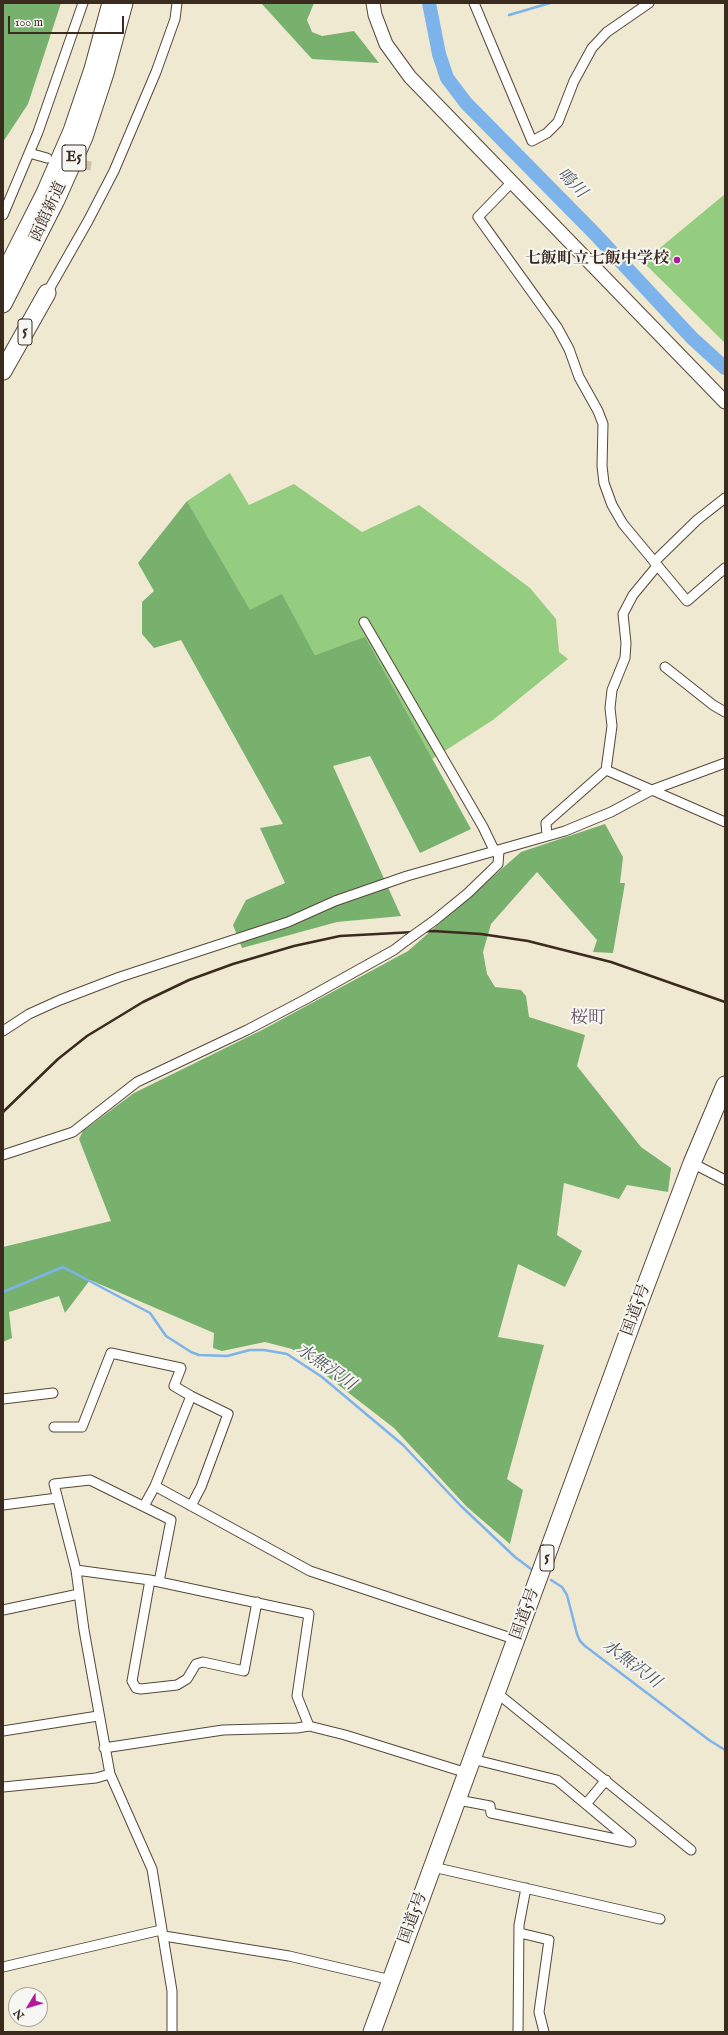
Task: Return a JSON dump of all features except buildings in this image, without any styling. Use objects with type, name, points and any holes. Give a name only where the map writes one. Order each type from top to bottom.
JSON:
[{"type":"highway","name":"函館新道","points":[[3,276],[45,193],[72,131],[93,68],[111,3]]},
{"type":"highway","name":"函館新道","points":[[3,304],[56,200],[84,137],[105,74],[124,3]]},
{"type":"highway","name":"5","points":[[3,371],[47,293]]},
{"type":"highway","name":"国道5号","points":[[372,2032],[692,1163],[725,1085]]},
{"type":"street","points":[[3,215],[29,153],[83,3]]},
{"type":"street","points":[[47,293],[88,221],[114,171],[156,72],[175,19],[178,3]]},
{"type":"street","points":[[373,3],[375,15],[386,44],[398,63],[725,402]]},
{"type":"street","points":[[474,3],[532,141],[547,133],[558,122],[574,81],[592,48],[607,32],[649,3]]},
{"type":"street","points":[[29,153],[47,158]]},
{"type":"street","points":[[512,182],[478,217],[557,327],[569,349],[579,377],[598,411],[603,424],[602,466],[604,483],[612,505],[623,524],[687,601],[725,568]]},
{"type":"street","points":[[547,836],[546,823],[606,770],[612,726],[610,708],[612,690],[625,658],[626,643],[623,614],[633,596],[656,564],[697,520],[725,499]]},
{"type":"street","points":[[3,1155],[73,1132],[137,1082],[247,1030],[386,955],[435,920],[468,893],[498,864],[497,851],[364,622]]},
{"type":"street","points":[[665,667],[713,705],[725,712]]},
{"type":"street","points":[[3,1031],[29,1014],[60,1000],[120,977],[288,922],[335,901],[407,876],[565,831],[611,812],[652,790],[725,763]]},
{"type":"street","points":[[606,770],[725,822]]},
{"type":"street","points":[[692,1163],[725,1180]]},
{"type":"street","points":[[54,1427],[82,1427],[111,1353],[181,1368],[174,1386],[228,1414],[201,1487],[191,1506]]},
{"type":"street","points":[[3,1399],[53,1393]]},
{"type":"street","points":[[144,1506],[155,1486],[191,1396]]},
{"type":"street","points":[[172,2032],[172,1991],[152,1869],[110,1774],[98,1716],[78,1594],[76,1570],[54,1484],[90,1480],[171,1520],[154,1581],[132,1681],[136,1688],[141,1689],[177,1685],[187,1679],[196,1664],[202,1662],[244,1671],[257,1602]]},
{"type":"street","points":[[155,1486],[310,1571],[517,1640]]},
{"type":"street","points":[[3,1505],[57,1498]]},
{"type":"street","points":[[76,1570],[154,1581],[309,1614],[297,1696],[310,1726]]},
{"type":"street","points":[[3,1610],[78,1594]]},
{"type":"street","points":[[497,1693],[691,1850]]},
{"type":"street","points":[[3,1731],[98,1716]]},
{"type":"street","points":[[104,1748],[223,1730],[297,1728],[310,1726],[470,1766],[557,1780],[631,1842],[492,1813],[490,1806],[458,1800]]},
{"type":"street","points":[[3,1788],[96,1778],[110,1774]]},
{"type":"street","points":[[586,1804],[606,1780]]},
{"type":"street","points":[[433,1866],[660,1919]]},
{"type":"street","points":[[518,2032],[519,1925],[526,1888]]},
{"type":"street","points":[[3,1967],[163,1933],[290,1956],[391,1980]]},
{"type":"street","points":[[520,1933],[549,1940],[539,2012],[544,2032]]},
{"type":"green space","points":[[3,3],[61,3],[28,104],[3,142]]},
{"type":"green space","points":[[261,3],[314,3],[307,20],[312,32],[322,36],[354,31],[379,63],[312,59]]},
{"type":"green space","points":[[725,194],[725,343],[643,262]]},
{"type":"green space","points":[[230,473],[249,505],[294,484],[362,532],[419,505],[530,588],[556,619],[559,652],[568,659],[493,720],[432,759],[365,638],[315,655],[282,595],[250,611],[187,501]]},
{"type":"green space","points":[[187,501],[250,610],[282,594],[315,655],[365,637],[471,829],[420,853],[370,756],[333,766],[401,916],[337,922],[242,948],[233,925],[246,900],[285,883],[260,828],[283,824],[181,640],[154,648],[142,634],[142,602],[154,591],[138,563]]},
{"type":"green space","points":[[605,824],[623,857],[620,883],[625,883],[613,953],[593,952],[597,940],[537,872],[491,924],[483,952],[487,974],[495,987],[521,990],[526,996],[529,1017],[585,1035],[577,1066],[641,1147],[671,1168],[668,1192],[627,1185],[619,1199],[564,1183],[557,1235],[582,1251],[565,1287],[518,1264],[498,1337],[544,1345],[507,1479],[523,1490],[510,1544],[467,1507],[394,1428],[292,1349],[265,1342],[222,1351],[213,1348],[214,1333],[90,1280],[65,1313],[59,1296],[9,1312],[12,1338],[3,1342],[3,1247],[111,1221],[79,1139],[83,1131],[134,1093],[262,1030],[408,951],[521,852]]},
{"type":"waterway","name":"鳴川","points":[[429,3],[439,54],[447,78],[466,103],[596,235],[692,338],[725,368]]},
{"type":"waterway","points":[[509,15],[550,3]]},
{"type":"waterway","name":"水無沢川","points":[[3,1292],[63,1267],[150,1313],[166,1336],[191,1352],[199,1355],[227,1356],[250,1350],[264,1350],[287,1354],[322,1377],[403,1445],[461,1506],[515,1557],[531,1569]]},
{"type":"waterway","name":"水無沢川","points":[[551,1580],[562,1587],[567,1595],[577,1634],[580,1641],[585,1646],[709,1740],[725,1750]]},
{"type":"tunnel","points":[[70,163],[91,166]]},
{"type":"railway","points":[[3,1112],[58,1059],[87,1036],[143,1002],[189,980],[233,964],[294,946],[340,936],[433,931],[481,934],[528,941],[611,962],[725,1002]]},
{"type":"place","name":"七飯町立七飯中学校","points":[[677,260]]},
{"type":"district","name":"桜町","points":[[588,1019]]}]
